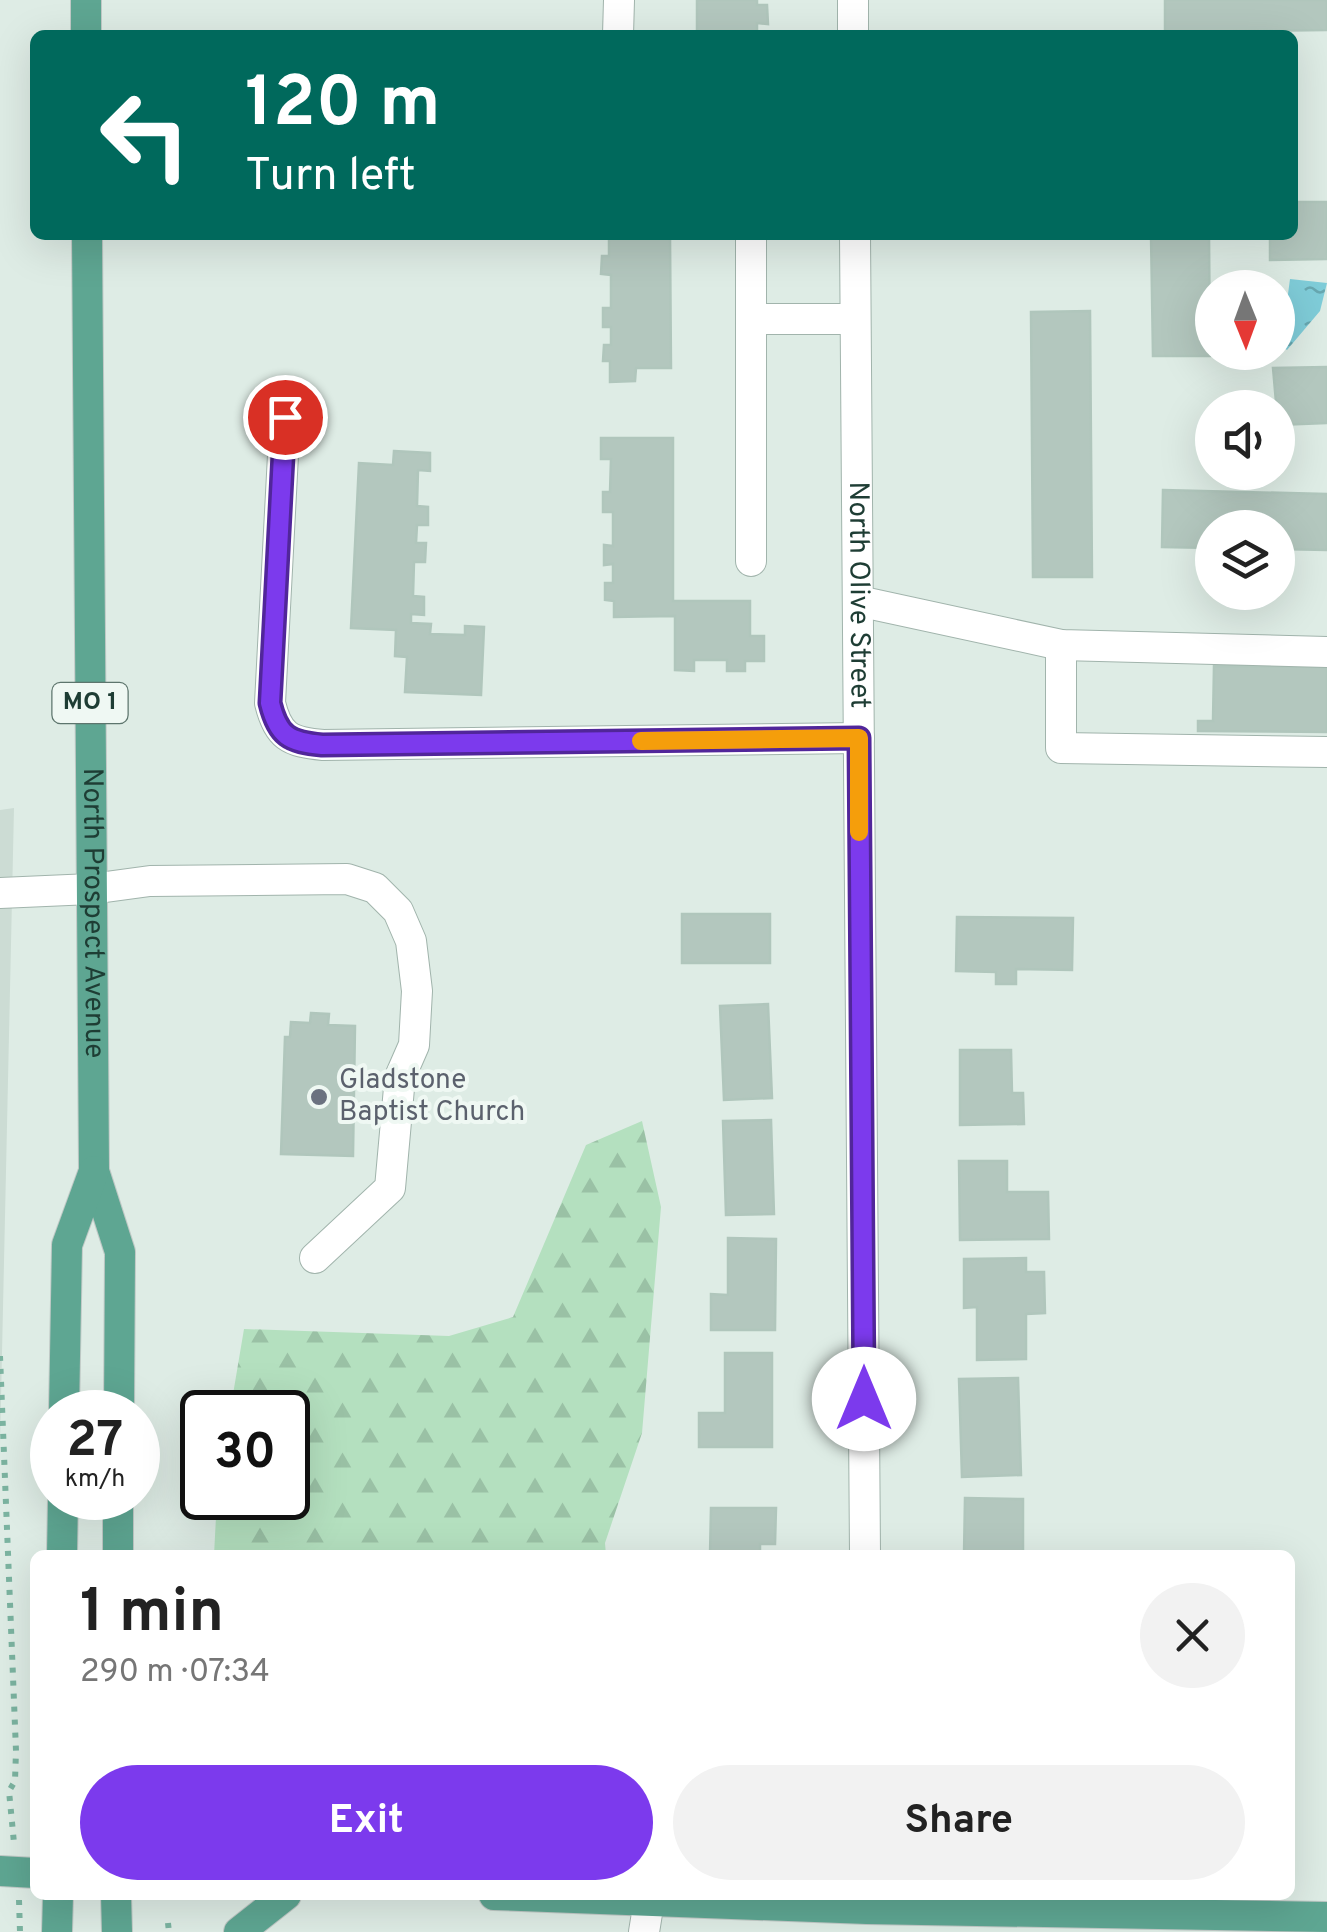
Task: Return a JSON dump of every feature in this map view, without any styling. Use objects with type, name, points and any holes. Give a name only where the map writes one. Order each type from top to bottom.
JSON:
[{"type":"main road","points":[[86,0],[86,30]]},
{"type":"main road","name":"North Prospect Avenue","points":[[87,240],[94,1171],[120,1252],[119,1390]]},
{"type":"main road","name":"North Prospect Avenue","points":[[64,1390],[67,1244],[94,1171]]},
{"type":"main road","points":[[62,1550],[63,1520]]},
{"type":"main road","points":[[118,1520],[118,1550]]},
{"type":"main road","points":[[57,1932],[58,1900]]},
{"type":"main road","points":[[116,1900],[117,1932]]},
{"type":"main road","points":[[239,1932],[280,1900]]},
{"type":"main road","points":[[622,1900],[867,1902],[1327,1917]]},
{"type":"street","points":[[618,0],[618,30]]},
{"type":"street","points":[[853,0],[854,30]]},
{"type":"street","points":[[751,240],[751,561]]},
{"type":"street","name":"North Olive Street","points":[[855,240],[864,1550]]},
{"type":"street","points":[[751,320],[856,319]]},
{"type":"street","points":[[285,417],[270,703],[278,730],[286,736],[322,745],[859,738]]},
{"type":"street","points":[[858,601],[1061,646],[1327,652]]},
{"type":"street","points":[[1061,646],[1061,748],[1327,752]]},
{"type":"street","points":[[0,893],[91,889],[150,880],[347,879],[376,888],[398,911],[411,940],[417,991],[414,1044],[400,1076],[390,1188],[315,1258]]},
{"type":"street","points":[[644,1932],[648,1901]]},
{"type":"path","points":[[0,1356],[15,1782],[10,1791],[17,1872]]},
{"type":"shaded area","points":[[14,808],[0,1444],[0,810]]},
{"type":"green space","points":[[642,1121],[661,1207],[642,1433],[606,1550],[214,1550],[216,1520],[310,1520],[310,1390],[234,1390],[244,1329],[449,1336],[513,1317],[586,1145]]},
{"type":"water","points":[[1295,280],[1327,283],[1320,311],[1295,341]]},
{"type":"building","points":[[697,0],[757,0],[757,5],[767,5],[768,24],[757,23],[757,30],[697,30]]},
{"type":"building","points":[[1165,0],[1327,0],[1327,30],[1165,30]]},
{"type":"building","points":[[1298,202],[1327,202],[1327,259],[1270,260],[1270,240],[1298,240]]},
{"type":"building","points":[[609,240],[670,240],[671,368],[636,368],[635,381],[610,382],[610,361],[603,361],[604,345],[611,345],[611,327],[603,327],[603,308],[611,308],[611,275],[601,274],[602,256],[609,256]]},
{"type":"building","points":[[1151,240],[1209,240],[1209,270],[1195,270],[1195,356],[1153,356]]},
{"type":"building","points":[[1090,311],[1092,577],[1033,577],[1031,312]]},
{"type":"building","points":[[1327,367],[1327,423],[1295,424],[1295,390],[1275,390],[1273,370]]},
{"type":"building","points":[[601,438],[673,438],[673,601],[750,601],[750,636],[764,636],[764,661],[745,661],[745,671],[727,671],[727,660],[694,660],[694,671],[675,670],[675,616],[614,617],[614,601],[605,600],[605,583],[613,583],[613,564],[604,565],[604,545],[613,546],[613,512],[603,512],[603,492],[610,492],[611,459],[601,459]]},
{"type":"building","points":[[394,451],[430,453],[430,471],[418,470],[417,506],[428,507],[428,525],[417,525],[416,543],[426,543],[425,562],[414,562],[413,596],[424,597],[424,615],[411,614],[411,623],[431,624],[430,634],[465,635],[465,626],[484,627],[481,695],[405,692],[407,657],[395,656],[396,630],[351,628],[359,463],[393,465]]},
{"type":"building","points":[[1163,490],[1327,494],[1327,550],[1295,549],[1295,510],[1195,510],[1195,548],[1162,547]]},
{"type":"building","points":[[1214,666],[1327,667],[1327,732],[1198,731],[1198,721],[1213,721]]},
{"type":"building","points":[[682,914],[770,914],[770,963],[682,963]]},
{"type":"building","points":[[957,917],[1073,918],[1072,970],[1016,969],[1016,984],[996,984],[996,972],[956,971]]},
{"type":"building","points":[[768,1004],[772,1098],[724,1100],[720,1006]]},
{"type":"building","name":"Gladstone Baptist Church","points":[[311,1013],[329,1014],[328,1025],[355,1026],[353,1156],[281,1154],[285,1037],[290,1037],[291,1022],[310,1023]]},
{"type":"building","points":[[960,1050],[1011,1050],[1012,1093],[1023,1093],[1024,1124],[960,1125]]},
{"type":"building","points":[[771,1120],[774,1214],[726,1215],[723,1121]]},
{"type":"building","points":[[959,1161],[1007,1161],[1007,1192],[1048,1192],[1049,1239],[960,1240]]},
{"type":"building","points":[[728,1238],[776,1239],[775,1330],[711,1330],[711,1294],[728,1295]]},
{"type":"building","points":[[1026,1258],[1026,1272],[1044,1272],[1045,1313],[1026,1314],[1026,1359],[977,1360],[977,1307],[964,1308],[964,1259]]},
{"type":"building","points":[[725,1353],[772,1353],[772,1447],[699,1447],[699,1413],[725,1413]]},
{"type":"building","points":[[1018,1378],[1021,1475],[962,1477],[959,1379]]},
{"type":"building","points":[[965,1498],[1023,1499],[1023,1550],[964,1550]]},
{"type":"building","points":[[711,1508],[776,1508],[775,1544],[760,1544],[760,1550],[710,1550]]},
{"type":"slow traffic","points":[[641,741],[859,738],[859,832]]},
{"type":"place","name":"Gladstone Baptist Church","points":[[319,1097]]},
{"type":"route","points":[[285,417],[270,703],[278,730],[286,736],[322,745],[859,738],[864,1399]]}]
